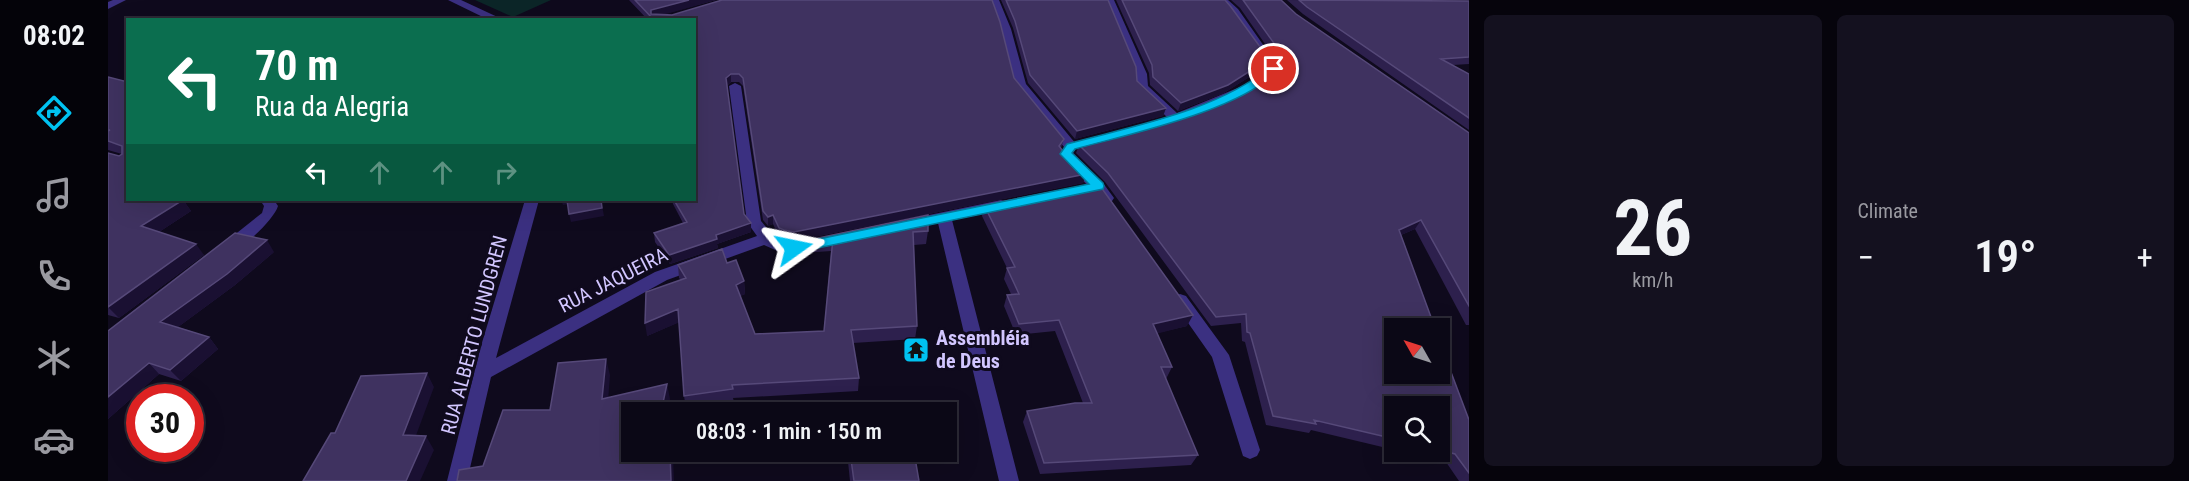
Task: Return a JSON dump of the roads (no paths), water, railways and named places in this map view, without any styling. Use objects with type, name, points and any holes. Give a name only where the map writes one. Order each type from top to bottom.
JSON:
[{"type":"street","points":[[108,6],[121,0]]},
{"type":"street","points":[[453,0],[494,18]]},
{"type":"street","points":[[994,0],[1006,29],[1020,85],[1077,145],[1066,154],[1098,186],[1118,214]]},
{"type":"street","points":[[1109,0],[1141,74],[1142,87],[1169,119],[1190,113],[1256,84],[1274,69],[1234,11],[1221,0]]},
{"type":"street","points":[[735,86],[754,222],[767,238],[782,248],[794,248],[840,239]]},
{"type":"street","points":[[1076,190],[1098,186]]},
{"type":"street","points":[[213,259],[268,215],[271,206],[268,201]]},
{"type":"street","name":"RUA ALBERTO LUNDGREN","points":[[457,481],[483,373],[532,201]]},
{"type":"street","points":[[898,227],[1021,201]]},
{"type":"street","points":[[944,217],[1009,481]]},
{"type":"street","name":"RUA JAQUEIRA","points":[[483,373],[661,276],[767,238]]},
{"type":"street","points":[[1172,289],[1220,355],[1250,450]]},
{"type":"place","name":"Assembléia de Deus","points":[[916,350]]}]
